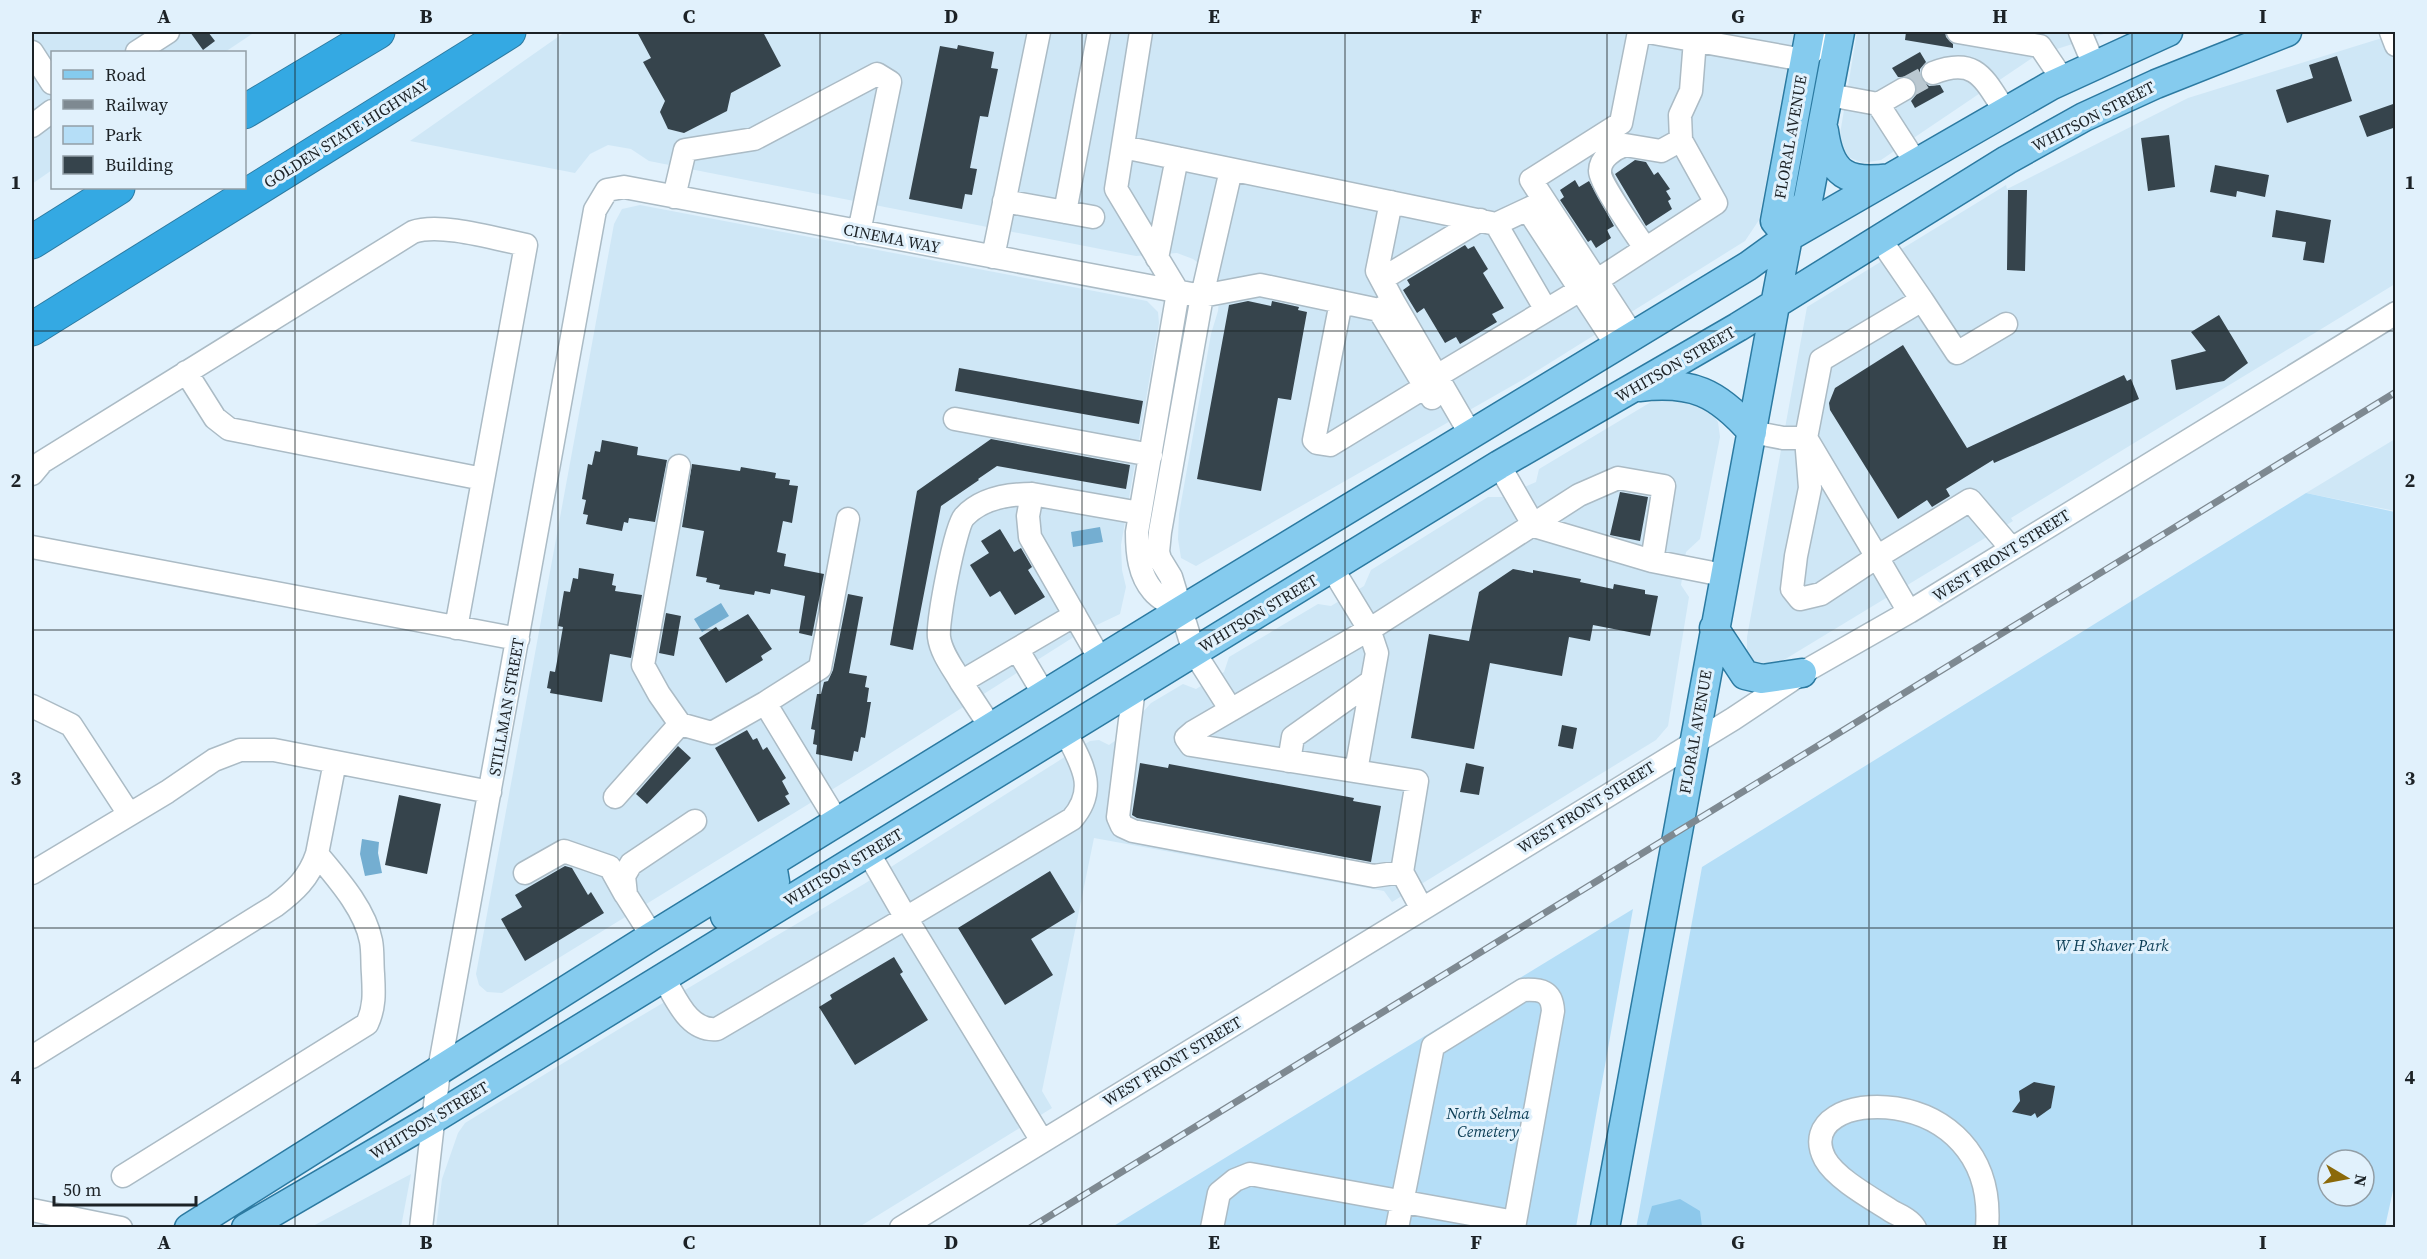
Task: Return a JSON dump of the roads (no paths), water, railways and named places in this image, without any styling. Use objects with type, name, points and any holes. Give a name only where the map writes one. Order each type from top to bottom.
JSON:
[{"type":"highway","points":[[246,97],[343,32]]},
{"type":"highway","points":[[246,111],[378,32]]},
{"type":"highway","name":"GOLDEN STATE HIGHWAY","points":[[32,330],[509,32]]},
{"type":"highway","points":[[32,242],[112,189]]},
{"type":"highway","points":[[77,212],[116,189]]},
{"type":"main road","name":"FLORAL AVENUE","points":[[1788,237],[1775,221],[1810,32]]},
{"type":"main road","name":"FLORAL AVENUE","points":[[1605,1227],[1695,742],[1723,575],[1788,237],[1809,200],[1840,32]]},
{"type":"main road","points":[[189,1227],[651,936],[1748,266],[1788,237],[2005,111],[2063,80],[2168,32]]},
{"type":"main road","name":"WHITSON STREET","points":[[246,1227],[433,1119],[1499,465],[1775,305],[2007,160],[2084,117],[2156,84],[2287,32]]},
{"type":"main road","points":[[1823,126],[1831,162],[1841,171],[1862,179],[1890,178]]},
{"type":"main road","points":[[1499,465],[1507,443],[1517,427],[1574,392],[1614,359],[1625,341]]},
{"type":"main road","points":[[1637,387],[1663,385],[1704,392],[1730,408],[1752,432]]},
{"type":"main road","points":[[1356,553],[1362,528],[1466,464],[1473,448],[1465,439]]},
{"type":"main road","points":[[1714,628],[1745,675],[1762,678],[1802,673]]},
{"type":"main road","points":[[868,852],[863,840],[863,830],[973,758],[992,729]]},
{"type":"main road","points":[[663,978],[677,954],[693,936],[770,888],[775,882],[772,864]]},
{"type":"street","points":[[139,51],[168,32]]},
{"type":"street","points":[[993,257],[1039,32]]},
{"type":"street","points":[[1065,212],[1093,32]]},
{"type":"street","points":[[1141,32],[1116,189],[1178,292],[1140,513],[1137,547],[1139,563],[1153,593],[1180,611]]},
{"type":"street","points":[[1625,341],[1536,206],[1530,180],[1621,123],[1640,32]]},
{"type":"street","points":[[1648,32],[1804,60],[1832,32]]},
{"type":"street","points":[[1958,32],[2040,46],[2063,80]]},
{"type":"street","points":[[2080,32],[2094,65]]},
{"type":"street","points":[[2391,32],[2396,45]]},
{"type":"street","points":[[1341,302],[1314,440],[1317,443],[1330,445],[1716,203],[1681,140],[1680,115],[1691,91],[1695,40]]},
{"type":"street","points":[[32,52],[51,81]]},
{"type":"street","points":[[1933,73],[1948,67],[1963,67],[1980,73],[2005,111]]},
{"type":"street","points":[[674,197],[685,150],[754,139],[878,74],[890,82],[859,231]]},
{"type":"street","points":[[1829,95],[1878,104],[1904,89]]},
{"type":"street","points":[[1878,104],[1916,163]]},
{"type":"street","points":[[32,126],[51,112]]},
{"type":"street","points":[[1645,248],[1602,180],[1601,166],[1606,157],[1625,145],[1661,151],[1681,140]]},
{"type":"street","points":[[1123,147],[1488,222],[1546,310]]},
{"type":"street","points":[[1158,258],[1177,158]]},
{"type":"street","points":[[1230,710],[1194,652],[1180,611],[1172,577],[1160,559],[1158,543],[1202,296],[1232,170]]},
{"type":"street","name":"CINEMA WAY","points":[[607,190],[624,187],[1202,296]]},
{"type":"street","name":"STILLMAN STREET","points":[[421,1227],[439,1070],[595,210],[607,190]]},
{"type":"street","points":[[1004,201],[1093,217]]},
{"type":"street","points":[[1391,202],[1377,271],[1382,279],[1386,305],[1465,439]]},
{"type":"street","points":[[1382,279],[1488,222],[1536,206]]},
{"type":"street","points":[[32,474],[42,462],[413,232],[422,229],[442,229],[526,245],[456,628]]},
{"type":"street","points":[[1880,239],[1957,353],[2006,324]]},
{"type":"street","points":[[1202,296],[1260,285],[1341,302],[1386,305]]},
{"type":"street","points":[[1922,300],[1821,360],[1806,438],[1810,488],[1796,556],[1792,589],[1800,599],[1821,594],[1970,500],[2011,548]]},
{"type":"street","name":"WEST FRONT STREET","points":[[901,1227],[1695,742],[1802,673],[1909,612],[2396,313]]},
{"type":"street","points":[[186,372],[215,418],[229,429],[483,479]]},
{"type":"street","points":[[955,419],[1151,455]]},
{"type":"street","points":[[1752,432],[1783,438],[1806,438]]},
{"type":"street","points":[[1806,438],[1909,612]]},
{"type":"street","points":[[1499,465],[1534,526],[1652,561],[1723,575]]},
{"type":"street","points":[[679,466],[643,665],[659,694],[680,724],[712,733],[820,668],[848,519]]},
{"type":"street","points":[[1422,909],[1402,872],[1417,781],[1191,746],[1186,738],[1369,629],[1534,526],[1579,495],[1618,478],[1664,486],[1652,561]]},
{"type":"street","points":[[992,729],[942,650],[939,627],[959,525],[964,516],[1002,495],[1032,494],[1140,513]]},
{"type":"street","points":[[1032,494],[1028,527],[1030,537],[1101,661]]},
{"type":"street","points":[[32,547],[518,639]]},
{"type":"street","points":[[1332,568],[1369,629],[1377,652],[1356,771]]},
{"type":"street","points":[[961,682],[1075,615]]},
{"type":"street","points":[[1017,649],[1045,696]]},
{"type":"street","points":[[1289,761],[1293,737],[1372,681]]},
{"type":"street","points":[[1134,688],[1118,817],[1122,826],[1133,831],[1374,876],[1402,872]]},
{"type":"street","points":[[765,703],[838,823]]},
{"type":"street","points":[[32,705],[71,725],[129,814]]},
{"type":"street","points":[[615,797],[680,724]]},
{"type":"street","points":[[663,978],[694,1023],[709,1030],[717,1029],[1072,819],[1083,804],[1087,785],[1081,764],[1065,731]]},
{"type":"street","points":[[32,873],[167,792],[214,760],[240,750],[274,750],[490,792]]},
{"type":"street","points":[[32,1057],[290,896],[307,878],[317,854],[335,762]]},
{"type":"street","points":[[626,895],[624,876],[631,864],[695,821]]},
{"type":"street","points":[[525,873],[564,851],[610,867],[651,936]]},
{"type":"street","points":[[868,852],[1042,1141]]},
{"type":"street","points":[[123,1176],[367,1024],[373,1009],[374,997],[371,941],[354,904],[317,854]]},
{"type":"street","points":[[1212,1227],[1219,1193],[1235,1180],[1250,1174],[1402,1202],[1514,1225],[1553,1011],[1553,1001],[1547,994],[1536,989],[1523,990],[1433,1046],[1402,1202],[1397,1227]]},
{"type":"street","points":[[1915,1227],[1847,1181],[1830,1166],[1821,1146],[1821,1138],[1824,1130],[1836,1115],[1856,1108],[1890,1107],[1918,1113],[1944,1127],[1965,1147],[1981,1172],[1986,1190],[1987,1227]]},
{"type":"street","points":[[32,1210],[120,1227]]},
{"type":"tunnel","points":[[1904,89],[1933,73]]},
{"type":"railway","points":[[1030,1228],[2396,392]]},
{"type":"park label","name":"W H Shaver Park","points":[[2112,945]]},
{"type":"park label","name":"North Selma Cemetery","points":[[1488,1122]]}]
